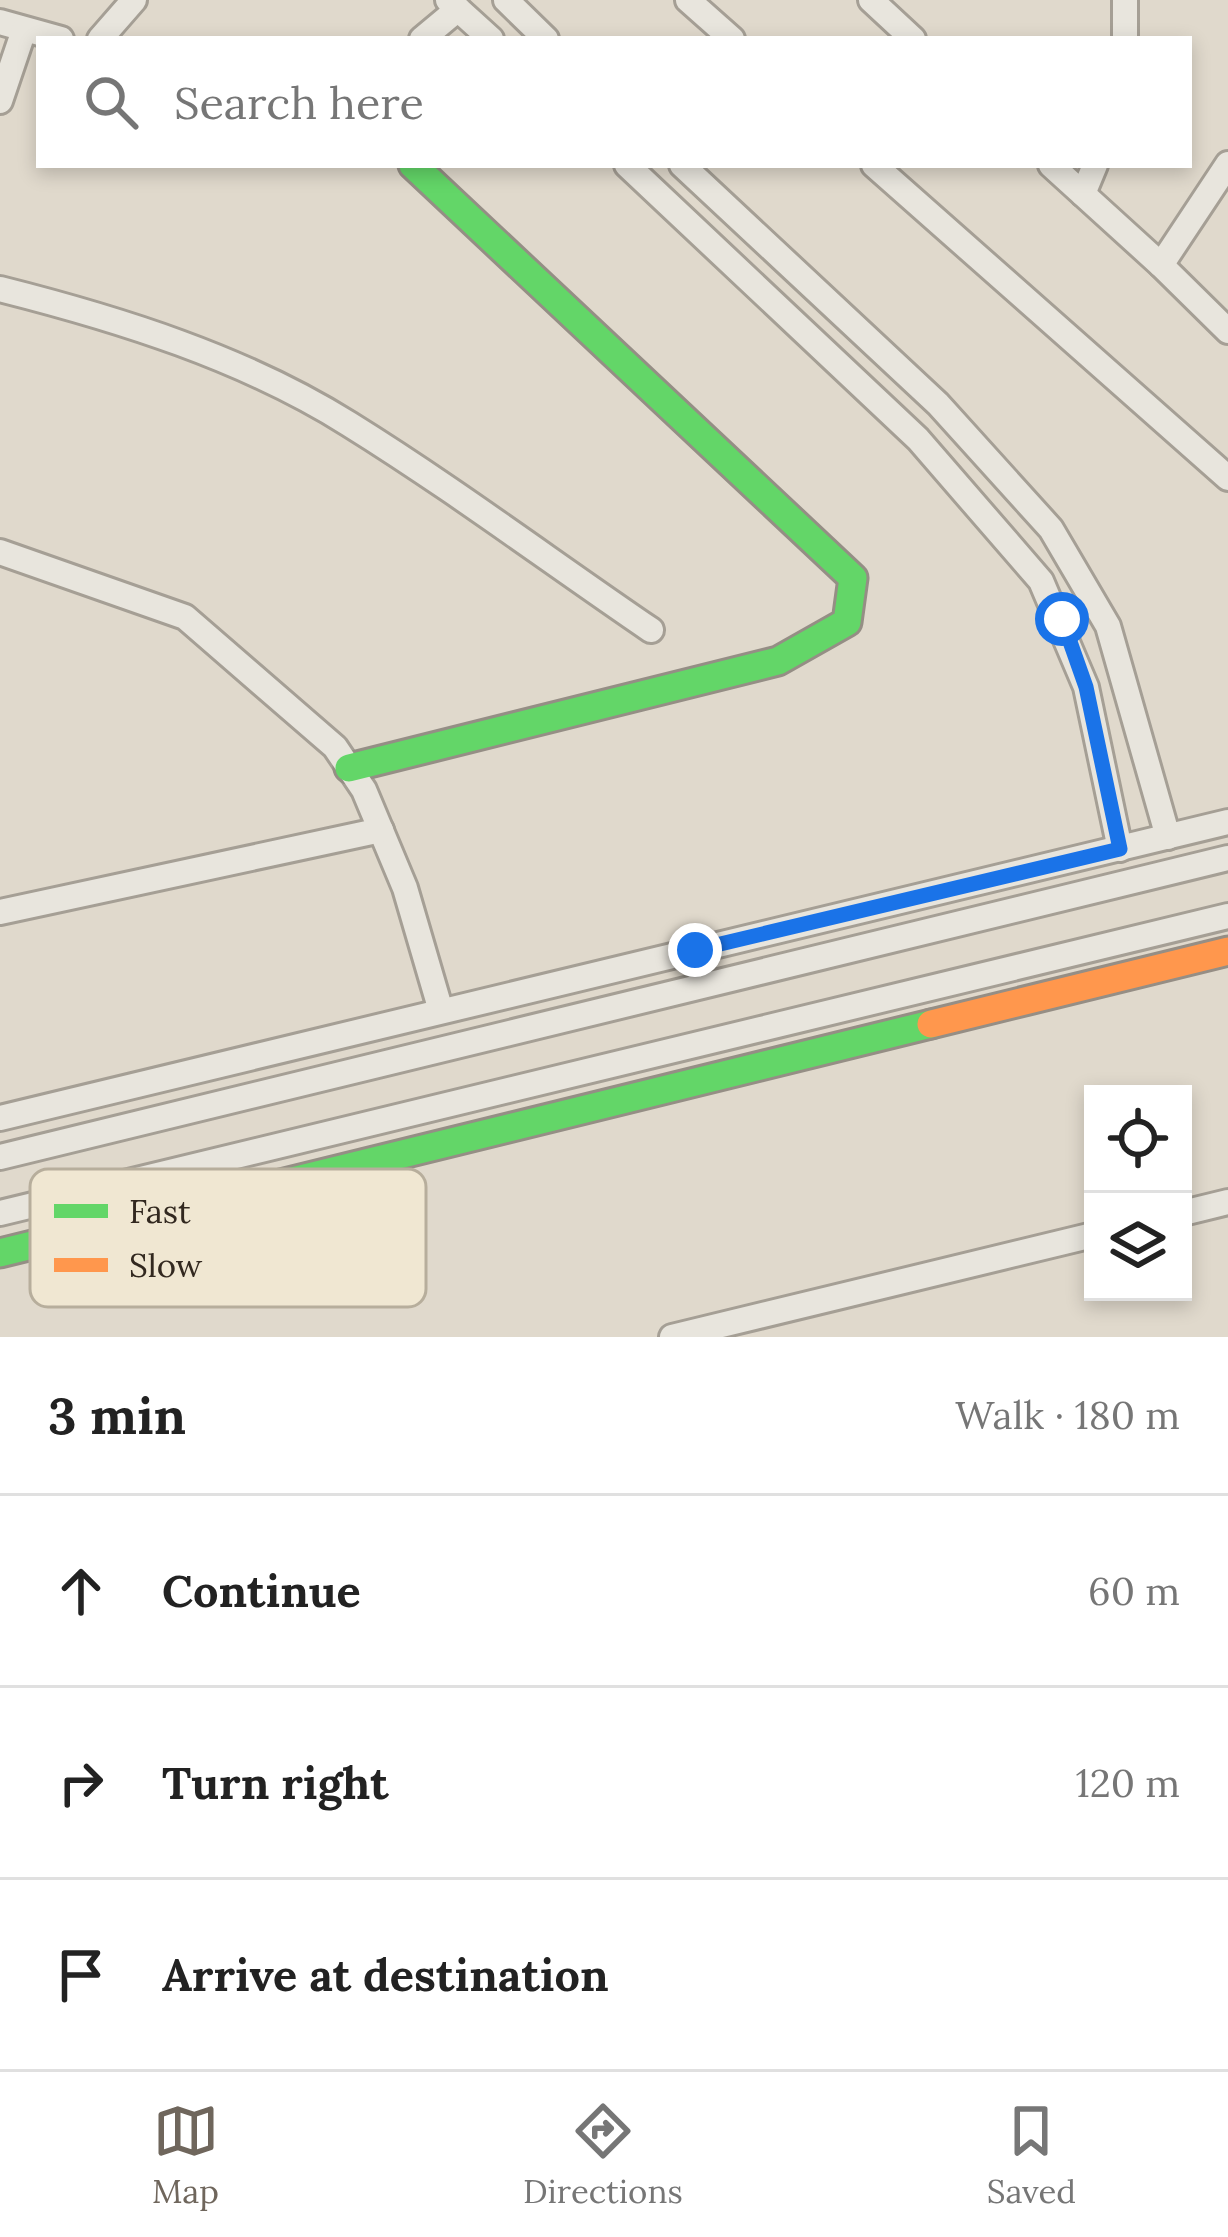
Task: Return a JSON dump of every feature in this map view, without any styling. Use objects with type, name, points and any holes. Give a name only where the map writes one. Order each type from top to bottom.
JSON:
[{"type":"street","points":[[103,36],[134,0]]},
{"type":"street","points":[[506,0],[543,36]]},
{"type":"street","points":[[688,0],[729,36]]},
{"type":"street","points":[[871,0],[911,36]]},
{"type":"street","points":[[1125,0],[1125,36]]},
{"type":"street","points":[[425,36],[453,5],[487,36]]},
{"type":"street","points":[[0,101],[12,26],[50,36]]},
{"type":"street","points":[[1161,266],[1228,164]]},
{"type":"street","points":[[349,768],[778,661],[847,622],[854,601],[853,578],[416,168]]},
{"type":"street","points":[[630,168],[918,439],[1041,581],[1086,687],[1120,849]]},
{"type":"street","points":[[685,168],[938,404],[1051,530],[1108,626],[1168,837]]},
{"type":"street","points":[[877,168],[1228,478]]},
{"type":"street","points":[[1054,168],[1228,331]]},
{"type":"street","points":[[1083,194],[1094,168]]},
{"type":"street","points":[[0,289],[157,335],[268,381],[348,423],[651,630]]},
{"type":"street","points":[[0,552],[185,617],[335,747],[381,830],[405,888],[441,1011]]},
{"type":"street","points":[[0,1118],[1228,822]]},
{"type":"street","points":[[0,912],[381,830]]},
{"type":"street","points":[[0,1157],[1228,858]]},
{"type":"street","points":[[185,1169],[1228,916]]},
{"type":"street","points":[[342,1169],[1228,951]]},
{"type":"street","points":[[1192,1211],[1228,1202]]},
{"type":"street","points":[[0,1214],[30,1207]]},
{"type":"street","points":[[672,1337],[1084,1236]]},
{"type":"street","points":[[0,1253],[30,1246]]},
{"type":"traffic: fast","points":[[349,768],[778,661],[847,622],[853,578],[416,168]]},
{"type":"traffic: fast","points":[[342,1169],[931,1024]]},
{"type":"traffic: fast","points":[[0,1253],[30,1246]]},
{"type":"traffic: slow","points":[[931,1024],[1228,951]]},
{"type":"route","points":[[695,950],[1120,849],[1086,687],[1062,619]]}]
